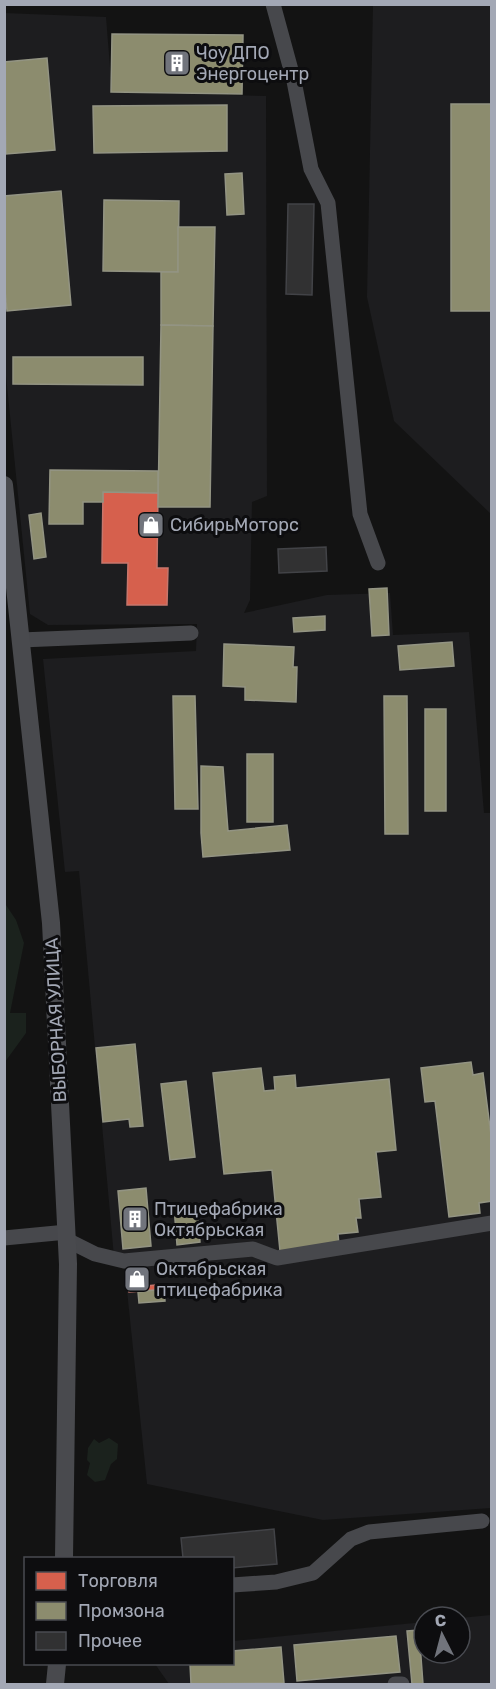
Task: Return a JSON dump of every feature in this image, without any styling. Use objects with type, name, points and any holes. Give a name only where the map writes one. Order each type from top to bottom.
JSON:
[{"type":"main road","name":"ВЫБОРНАЯ УЛИЦА","points":[[4,485],[51,922],[67,1236],[64,1557]]},
{"type":"main road","points":[[55,1684],[57,1665]]},
{"type":"lane","points":[[273,4],[294,81],[311,169],[328,203],[360,514],[378,563]]},
{"type":"lane","points":[[21,640],[191,633]]},
{"type":"lane","points":[[4,1238],[67,1236],[95,1254],[124,1261],[252,1249],[277,1258],[492,1223]]},
{"type":"lane","points":[[234,1586],[276,1582],[313,1573],[351,1539],[369,1532],[482,1521]]},
{"type":"lane","points":[[395,1684],[402,1684]]},
{"type":"shaded area","points":[[373,5],[491,6],[491,514],[394,421],[367,297]]},
{"type":"shaded area","points":[[4,13],[106,17],[112,92],[266,96],[267,496],[252,502],[250,600],[244,613],[327,595],[390,593],[393,635],[469,632],[484,813],[492,813],[491,1508],[323,1520],[147,1484],[124,1261],[114,1257],[79,871],[65,872],[43,659],[196,651],[197,624],[48,625],[30,614],[4,356]]},
{"type":"shaded area","points":[[5,867],[6,905],[16,920],[24,943],[10,1013],[26,1013],[26,1033],[5,1062]]},
{"type":"shaded area","points":[[109,1438],[118,1444],[117,1459],[111,1464],[105,1480],[95,1482],[87,1475],[90,1463],[87,1460],[88,1448],[94,1439],[99,1443]]},
{"type":"shaded area","points":[[491,1615],[491,1684],[169,1684],[156,1665],[234,1665],[234,1641],[412,1623],[412,1665],[472,1665],[472,1617]]},
{"type":"building: Торговля","points":[[103,492],[158,493],[157,568],[168,568],[167,605],[127,605],[128,563],[102,563]]},
{"type":"building: Торговля","name":"Октябрьская птицефабрика","points":[[145,1272],[145,1286],[155,1285],[155,1290],[129,1292],[128,1273]]},
{"type":"building: Промзона","name":"Чоу ДПО Энергоцентр","points":[[112,34],[243,35],[242,94],[111,92]]},
{"type":"building: Промзона","points":[[47,58],[55,150],[6,154],[4,62]]},
{"type":"building: Промзона","points":[[451,104],[492,104],[492,311],[451,311]]},
{"type":"building: Промзона","points":[[227,105],[227,151],[94,153],[93,106]]},
{"type":"building: Промзона","points":[[242,173],[244,214],[227,215],[225,174]]},
{"type":"building: Промзона","points":[[61,191],[71,305],[7,311],[4,280],[4,196]]},
{"type":"building: Промзона","points":[[104,200],[179,201],[178,272],[103,271]]},
{"type":"building: Промзона","points":[[178,227],[215,227],[213,326],[161,325],[161,272],[178,272]]},
{"type":"building: Промзона","points":[[161,325],[213,326],[210,507],[158,507]]},
{"type":"building: Промзона","points":[[13,357],[143,357],[143,385],[13,384]]},
{"type":"building: Промзона","points":[[50,470],[158,471],[158,493],[103,492],[103,502],[83,502],[83,524],[49,524]]},
{"type":"building: Промзона","points":[[41,513],[46,557],[34,559],[29,515]]},
{"type":"building: Промзона","points":[[387,588],[389,635],[372,636],[369,589]]},
{"type":"building: Промзона","points":[[325,616],[325,630],[294,632],[293,618]]},
{"type":"building: Промзона","points":[[452,642],[454,666],[400,670],[398,646]]},
{"type":"building: Промзона","points":[[224,644],[294,647],[293,667],[297,667],[296,702],[245,700],[245,687],[223,686]]},
{"type":"building: Промзона","points":[[173,696],[195,696],[198,809],[175,809]]},
{"type":"building: Промзона","points":[[384,696],[407,696],[408,834],[385,834]]},
{"type":"building: Промзона","points":[[425,709],[446,709],[446,811],[425,811]]},
{"type":"building: Промзона","points":[[247,754],[273,754],[273,822],[247,822]]},
{"type":"building: Промзона","points":[[201,766],[223,767],[228,831],[287,825],[290,850],[203,857]]},
{"type":"building: Промзона","points":[[135,1044],[143,1126],[130,1127],[129,1119],[103,1122],[96,1048]]},
{"type":"building: Промзона","points":[[471,1062],[473,1075],[483,1073],[492,1143],[492,1201],[479,1203],[480,1213],[449,1217],[435,1101],[425,1102],[421,1068]]},
{"type":"building: Промзона","points":[[261,1068],[264,1091],[275,1090],[274,1077],[295,1075],[296,1088],[389,1079],[396,1150],[376,1152],[381,1197],[359,1199],[361,1218],[356,1218],[358,1232],[338,1234],[339,1245],[280,1251],[272,1170],[224,1174],[213,1073]]},
{"type":"building: Промзона","points":[[186,1081],[195,1157],[170,1160],[161,1084]]},
{"type":"building: Промзона","name":"Птицефабрика Октябрьская","points":[[146,1188],[151,1246],[123,1249],[118,1191]]},
{"type":"building: Промзона","points":[[197,1204],[200,1242],[177,1245],[174,1207]]},
{"type":"building: Промзона","points":[[164,1290],[165,1301],[139,1303],[138,1292]]},
{"type":"building: Промзона","points":[[407,1631],[412,1631],[412,1665],[422,1665],[423,1684],[412,1684]]},
{"type":"building: Промзона","points":[[396,1636],[400,1672],[297,1681],[294,1645]]},
{"type":"building: Промзона","points":[[281,1647],[284,1683],[191,1684],[190,1665],[234,1665],[234,1651]]},
{"type":"building: Прочее","points":[[288,204],[314,204],[312,295],[286,294]]},
{"type":"building: Прочее","points":[[326,547],[327,571],[279,573],[278,549]]},
{"type":"building: Прочее","points":[[274,1529],[277,1564],[234,1568],[234,1557],[183,1557],[181,1538]]},
{"type":"place","name":"Чоу ДПО Энергоцентр","points":[[177,63]]},
{"type":"place","name":"СибирьМоторс","points":[[151,525]]},
{"type":"place","name":"Птицефабрика Октябрьская","points":[[135,1219]]},
{"type":"place","name":"Октябрьская птицефабрика","points":[[137,1279]]}]
